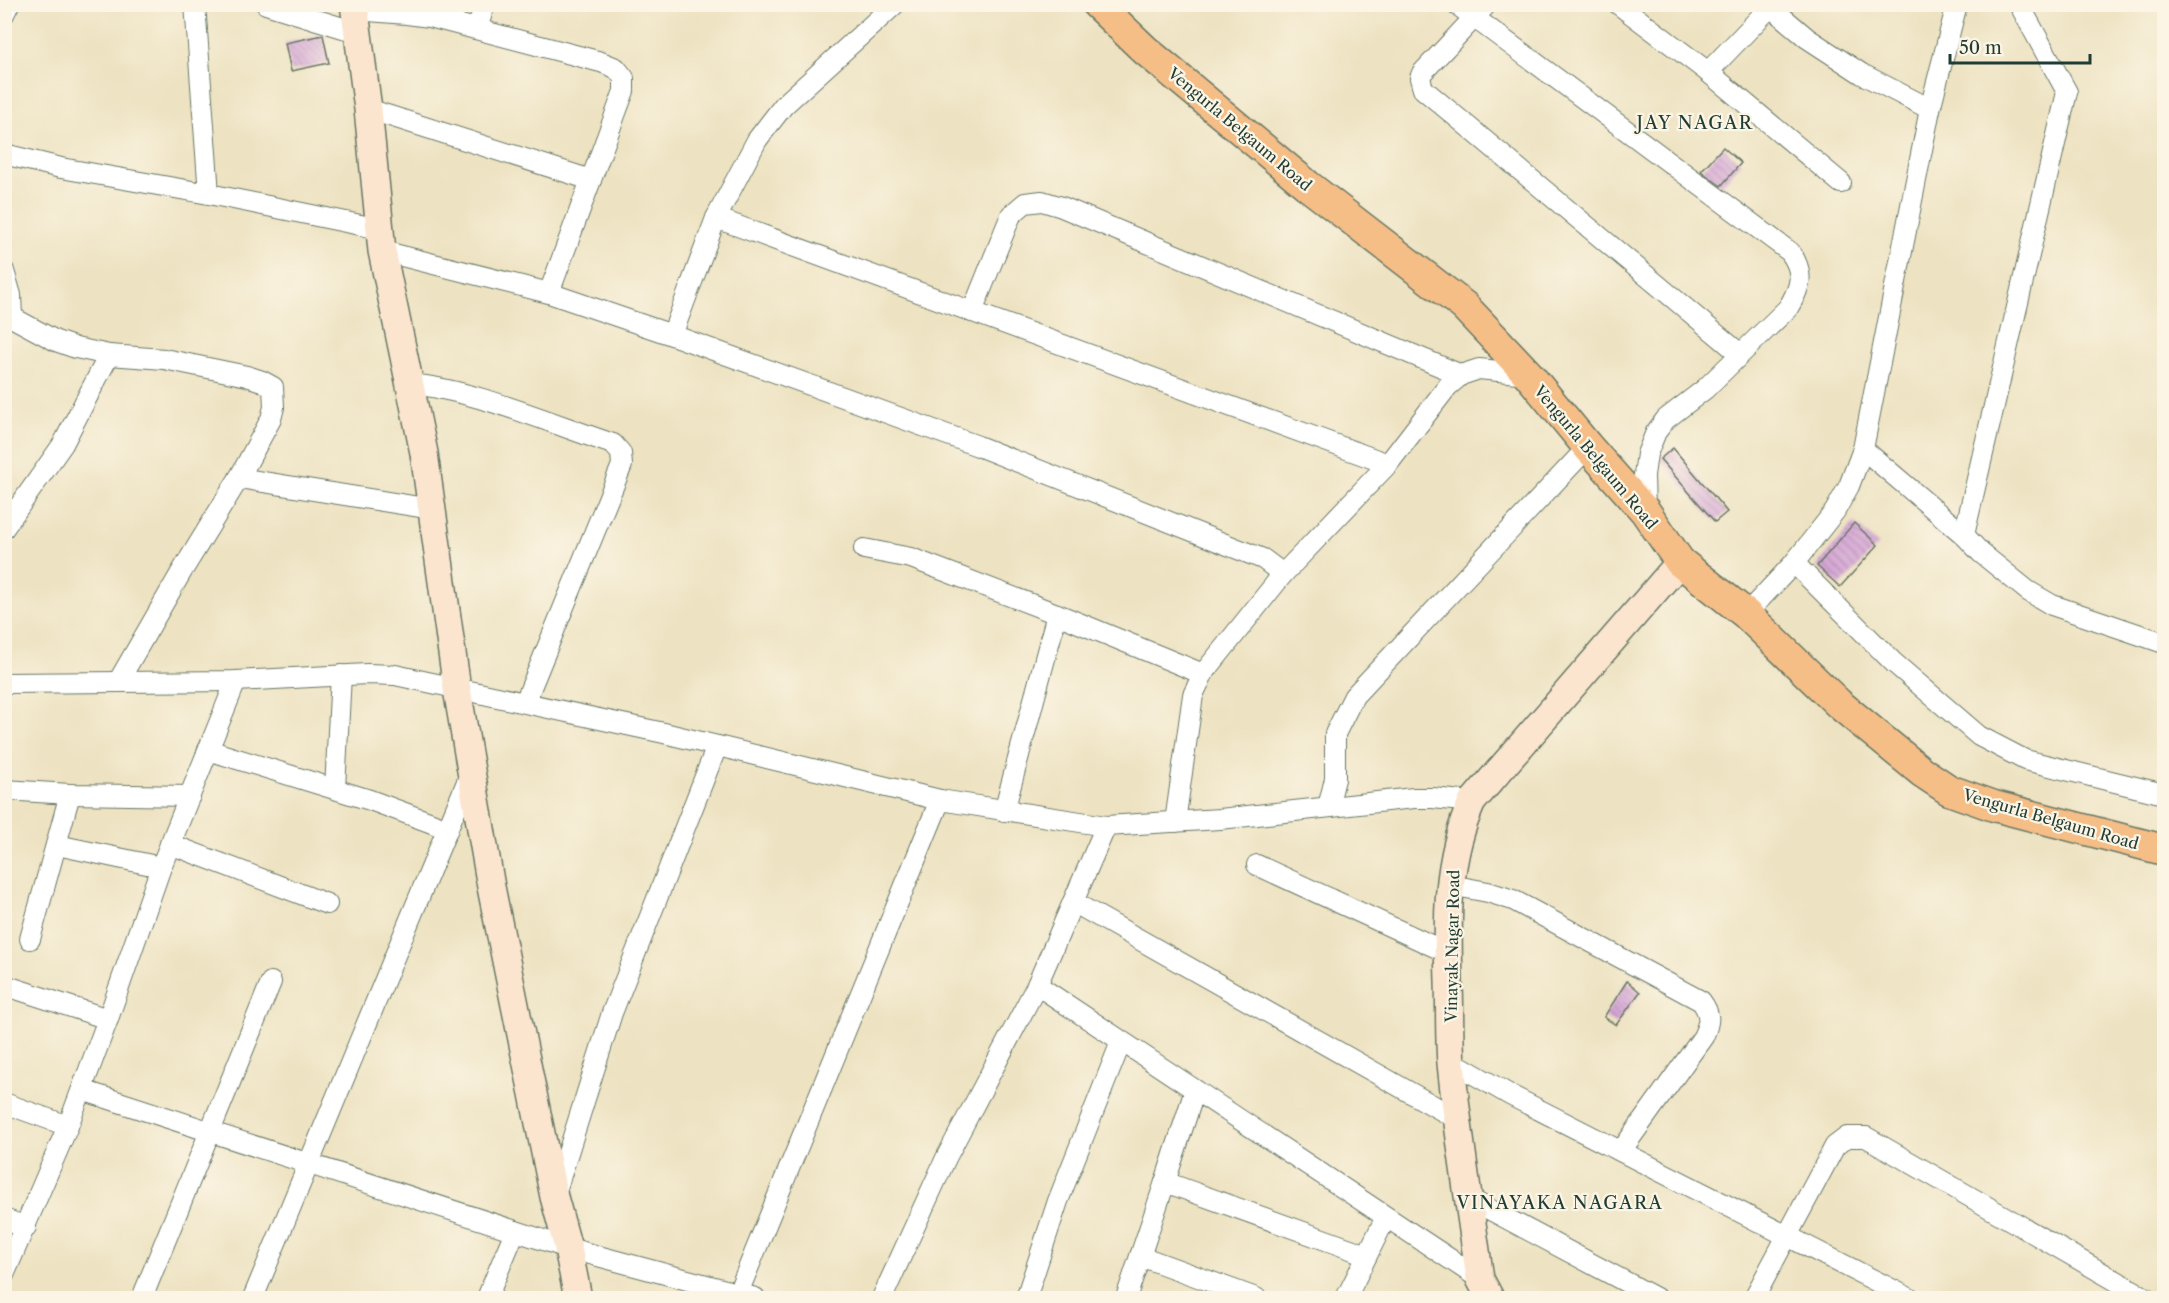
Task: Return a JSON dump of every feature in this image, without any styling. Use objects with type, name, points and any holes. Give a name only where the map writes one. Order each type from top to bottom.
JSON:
[{"type":"main road","name":"Vengurla Belgaum Road","points":[[1098,4],[1145,50],[1289,171],[1464,306],[1528,374],[1587,447],[1645,511],[1680,562],[1746,615],[1839,704],[1922,772],[1949,790],[1994,806],[2164,850]]},
{"type":"main road","points":[[356,16],[381,240],[424,453],[471,772],[491,887],[554,1197],[568,1248],[578,1299]]},
{"type":"main road","name":"Vinayak Nagar Road","points":[[1485,1289],[1468,1198],[1451,1061],[1448,952],[1450,885],[1462,823],[1472,802],[1680,562]]},
{"type":"street","points":[[4,14],[9,4]]},
{"type":"street","points":[[195,4],[209,194]]},
{"type":"street","points":[[266,4],[356,16],[407,14],[477,29],[616,68],[624,78],[624,92],[549,293]]},
{"type":"street","points":[[477,29],[485,4]]},
{"type":"street","points":[[672,335],[716,218],[757,140],[784,105],[895,4]]},
{"type":"street","points":[[1456,4],[1480,12],[1790,252],[1798,264],[1800,278],[1796,294],[1788,308],[1705,388],[1666,419],[1656,432],[1647,454],[1644,475],[1645,511]]},
{"type":"street","points":[[1618,4],[1708,72],[1841,183]]},
{"type":"street","points":[[1746,615],[1835,512],[1849,486],[1863,449],[1930,109],[1957,4]]},
{"type":"street","points":[[1964,535],[2067,92],[2019,4]]},
{"type":"street","points":[[1708,72],[1770,5],[1806,38],[1862,74],[1930,109]]},
{"type":"street","points":[[1480,12],[1422,73],[1420,78],[1423,89],[1740,353]]},
{"type":"street","points":[[368,109],[591,180]]},
{"type":"street","points":[[4,154],[61,168],[209,194],[381,240],[549,293],[978,446],[1263,559],[1282,574]]},
{"type":"street","points":[[972,312],[1011,215],[1025,203],[1042,201],[1062,207],[1461,375]]},
{"type":"street","points":[[716,218],[1388,464]]},
{"type":"street","points":[[4,271],[11,295],[8,315],[56,341],[76,348],[109,354],[164,359],[247,376],[273,387],[274,407],[271,419],[239,478],[118,682]]},
{"type":"street","points":[[6,524],[63,444],[109,354]]},
{"type":"street","points":[[1175,822],[1193,695],[1203,674],[1282,574],[1388,464],[1448,386],[1461,375],[1479,369],[1528,374]]},
{"type":"street","points":[[410,384],[431,386],[477,398],[613,444],[621,453],[622,465],[525,702]]},
{"type":"street","points":[[1328,807],[1335,778],[1335,734],[1354,696],[1587,447]]},
{"type":"street","points":[[1863,449],[1964,535],[1996,566],[2028,591],[2044,600],[2164,643]]},
{"type":"street","points":[[239,478],[432,509]]},
{"type":"street","points":[[864,549],[911,558],[1057,614],[1203,674]]},
{"type":"street","points":[[1794,562],[1893,662],[1979,736],[2025,760],[2164,794]]},
{"type":"street","points":[[1004,810],[1057,614]]},
{"type":"street","points":[[4,683],[236,681],[340,675],[395,675],[717,746],[940,800],[1106,826],[1220,819],[1414,798],[1472,802]]},
{"type":"street","points":[[335,789],[340,675]]},
{"type":"street","points":[[4,1275],[27,1227],[68,1126],[161,867],[236,681]]},
{"type":"street","points":[[554,1197],[612,1012],[717,746]]},
{"type":"street","points":[[208,750],[410,813],[448,829]]},
{"type":"street","points":[[253,1299],[471,772]]},
{"type":"street","points":[[4,790],[69,794],[190,796]]},
{"type":"street","points":[[30,939],[69,794]]},
{"type":"street","points":[[82,1089],[568,1248],[743,1297],[940,800]]},
{"type":"street","points":[[882,1299],[946,1158],[1037,985],[1106,826]]},
{"type":"street","points":[[170,844],[327,904]]},
{"type":"street","points":[[57,845],[161,867]]},
{"type":"street","points":[[1257,865],[1448,952]]},
{"type":"street","points":[[1450,885],[1488,892],[1513,900],[1701,1001],[1709,1012],[1709,1024],[1703,1037],[1621,1151]]},
{"type":"street","points":[[1073,902],[1458,1119]]},
{"type":"street","points":[[142,1299],[271,982]]},
{"type":"street","points":[[1037,985],[1386,1217],[1485,1289]]},
{"type":"street","points":[[4,986],[108,1019]]},
{"type":"street","points":[[1026,1299],[1058,1201],[1121,1042]]},
{"type":"street","points":[[1451,1061],[1510,1095],[1909,1299]]},
{"type":"street","points":[[1126,1299],[1195,1090]]},
{"type":"street","points":[[4,1103],[68,1126]]},
{"type":"street","points":[[1754,1299],[1835,1146],[1846,1137],[1866,1137],[2146,1299]]},
{"type":"street","points":[[1165,1182],[1367,1255]]},
{"type":"street","points":[[1468,1198],[1656,1299]]},
{"type":"street","points":[[1346,1299],[1386,1217]]},
{"type":"street","points":[[4,1220],[27,1227]]},
{"type":"street","points":[[487,1299],[515,1231]]},
{"type":"street","points":[[1140,1256],[1256,1299]]},
{"type":"building","points":[[323,35],[329,63],[291,71],[285,43]]},
{"type":"building","points":[[1723,147],[1741,163],[1721,186],[1701,171]]},
{"type":"building","points":[[1673,448],[1727,512],[1715,522],[1660,459]]},
{"type":"building","points":[[1854,523],[1878,545],[1840,587],[1817,566]]},
{"type":"building","points":[[1627,981],[1640,992],[1616,1025],[1604,1017]]},
{"type":"district","name":"JAY NAGAR","points":[[1695,123]]},
{"type":"district","name":"VINAYAKA NAGARA","points":[[1560,1203]]}]
